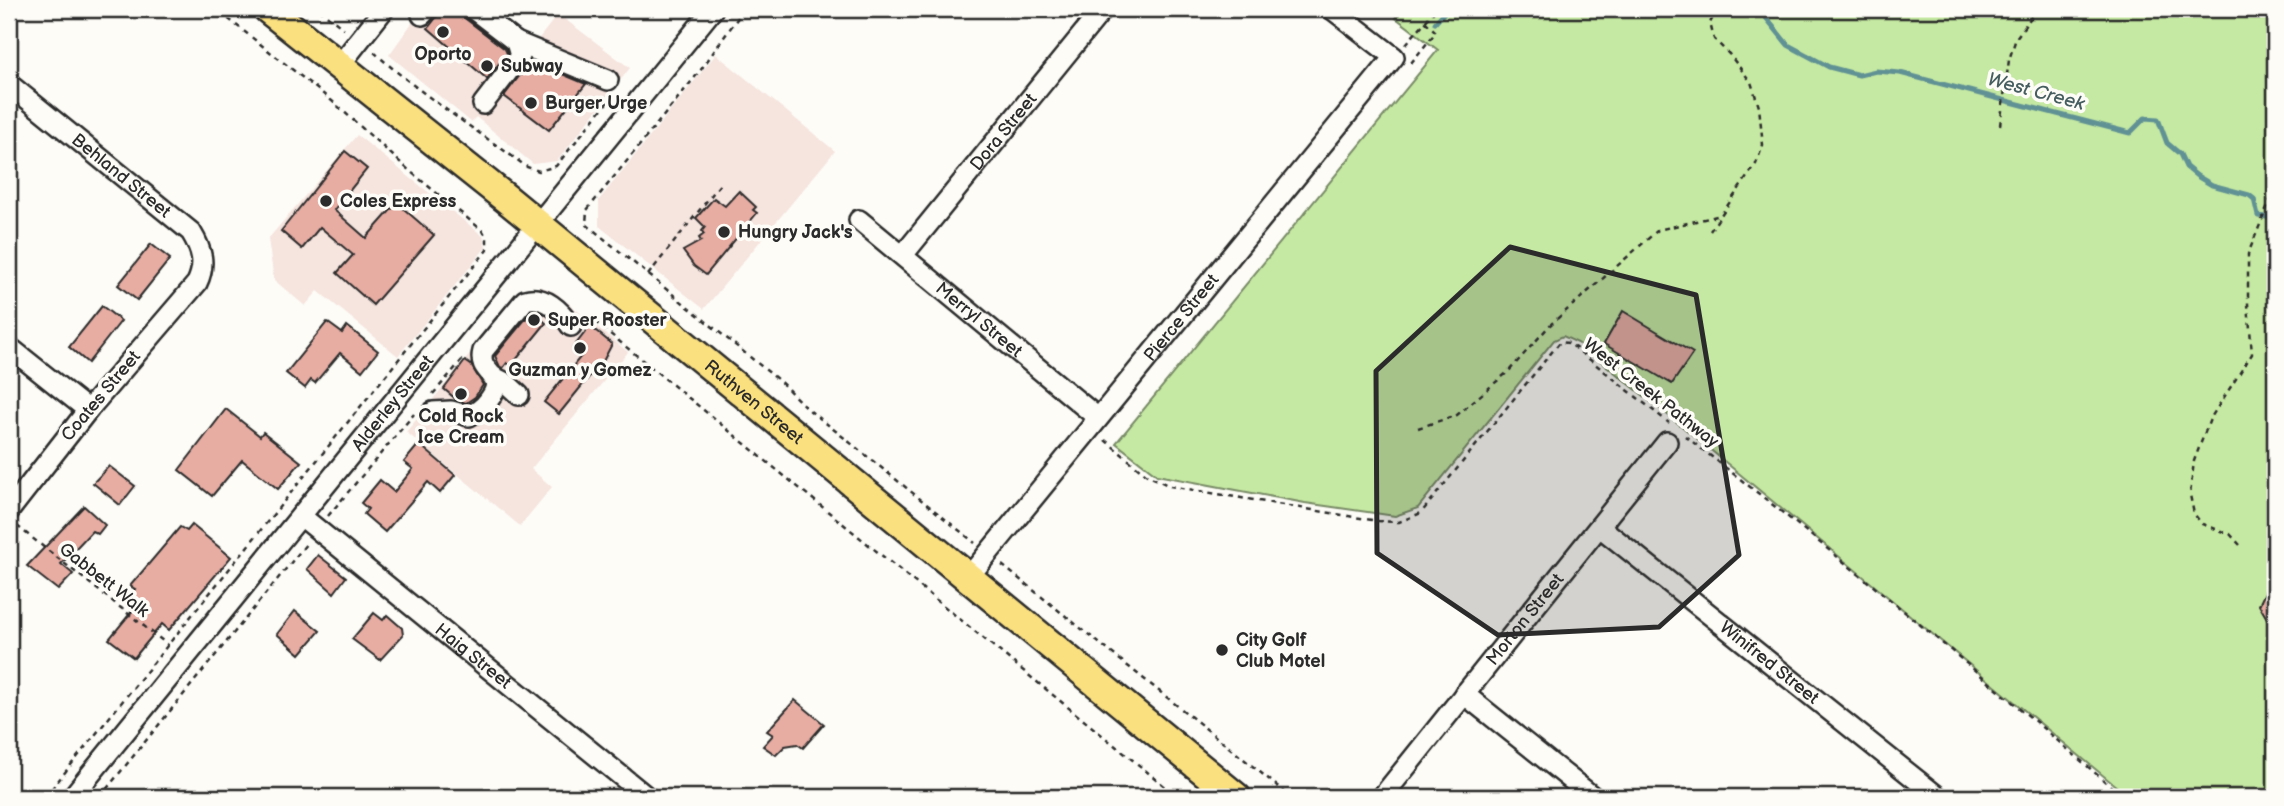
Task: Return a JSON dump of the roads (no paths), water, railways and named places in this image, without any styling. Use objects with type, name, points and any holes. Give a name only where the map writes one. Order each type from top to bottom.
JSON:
[{"type":"highway","name":"Ruthven Street","points":[[268,9],[537,225],[1236,797]]},
{"type":"street","points":[[340,66],[384,9]]},
{"type":"street","points":[[473,9],[516,42],[610,89]]},
{"type":"street","name":"Alderley Street","points":[[72,797],[713,9]]},
{"type":"street","name":"Dora Street","points":[[903,255],[1103,9]]},
{"type":"street","name":"Pierce Street","points":[[967,579],[995,559],[1098,418],[1394,57],[1332,9]]},
{"type":"street","points":[[483,104],[520,56],[516,42]]},
{"type":"street","name":"Behland Street","points":[[9,84],[191,232],[203,259],[203,271],[197,283]]},
{"type":"street","name":"Merryl Street","points":[[859,220],[1098,418]]},
{"type":"street","name":"Coates Street","points":[[9,511],[88,410],[197,283]]},
{"type":"street","points":[[519,395],[506,383],[494,377],[483,365],[483,351],[525,300],[532,298],[545,302],[575,317]]},
{"type":"street","points":[[9,347],[88,410]]},
{"type":"street","points":[[433,412],[451,411],[470,415],[476,413],[495,392],[497,385],[494,377]]},
{"type":"street","name":"Morton Street","points":[[1382,797],[1676,435]]},
{"type":"street","name":"Haig Street","points":[[301,516],[647,797]]},
{"type":"street","name":"Winifred Street","points":[[1600,527],[1938,797]]},
{"type":"street","points":[[1464,694],[1593,797]]},
{"type":"waterway","points":[[1435,23],[1447,9]]},
{"type":"waterway","name":"West Creek","points":[[1759,9],[1788,45],[1829,67],[1859,75],[1876,71],[1900,73],[2130,133],[2145,118],[2158,119],[2167,143],[2180,154],[2186,167],[2212,185],[2249,195],[2254,199],[2258,216],[2275,218]]},
{"type":"place","name":"Oporto","points":[[443,32]]},
{"type":"place","name":"Subway","points":[[487,66]]},
{"type":"place","name":"Burger Urge","points":[[531,103]]},
{"type":"place","name":"Coles Express","points":[[326,201]]},
{"type":"place","name":"Hungry Jack's","points":[[724,232]]},
{"type":"place","name":"Super Rooster","points":[[534,320]]},
{"type":"place","name":"Guzman y Gomez","points":[[580,348]]},
{"type":"place","name":"Cold Rock Ice Cream","points":[[461,394]]},
{"type":"place","name":"City Golf Club Motel","points":[[1222,650]]}]
